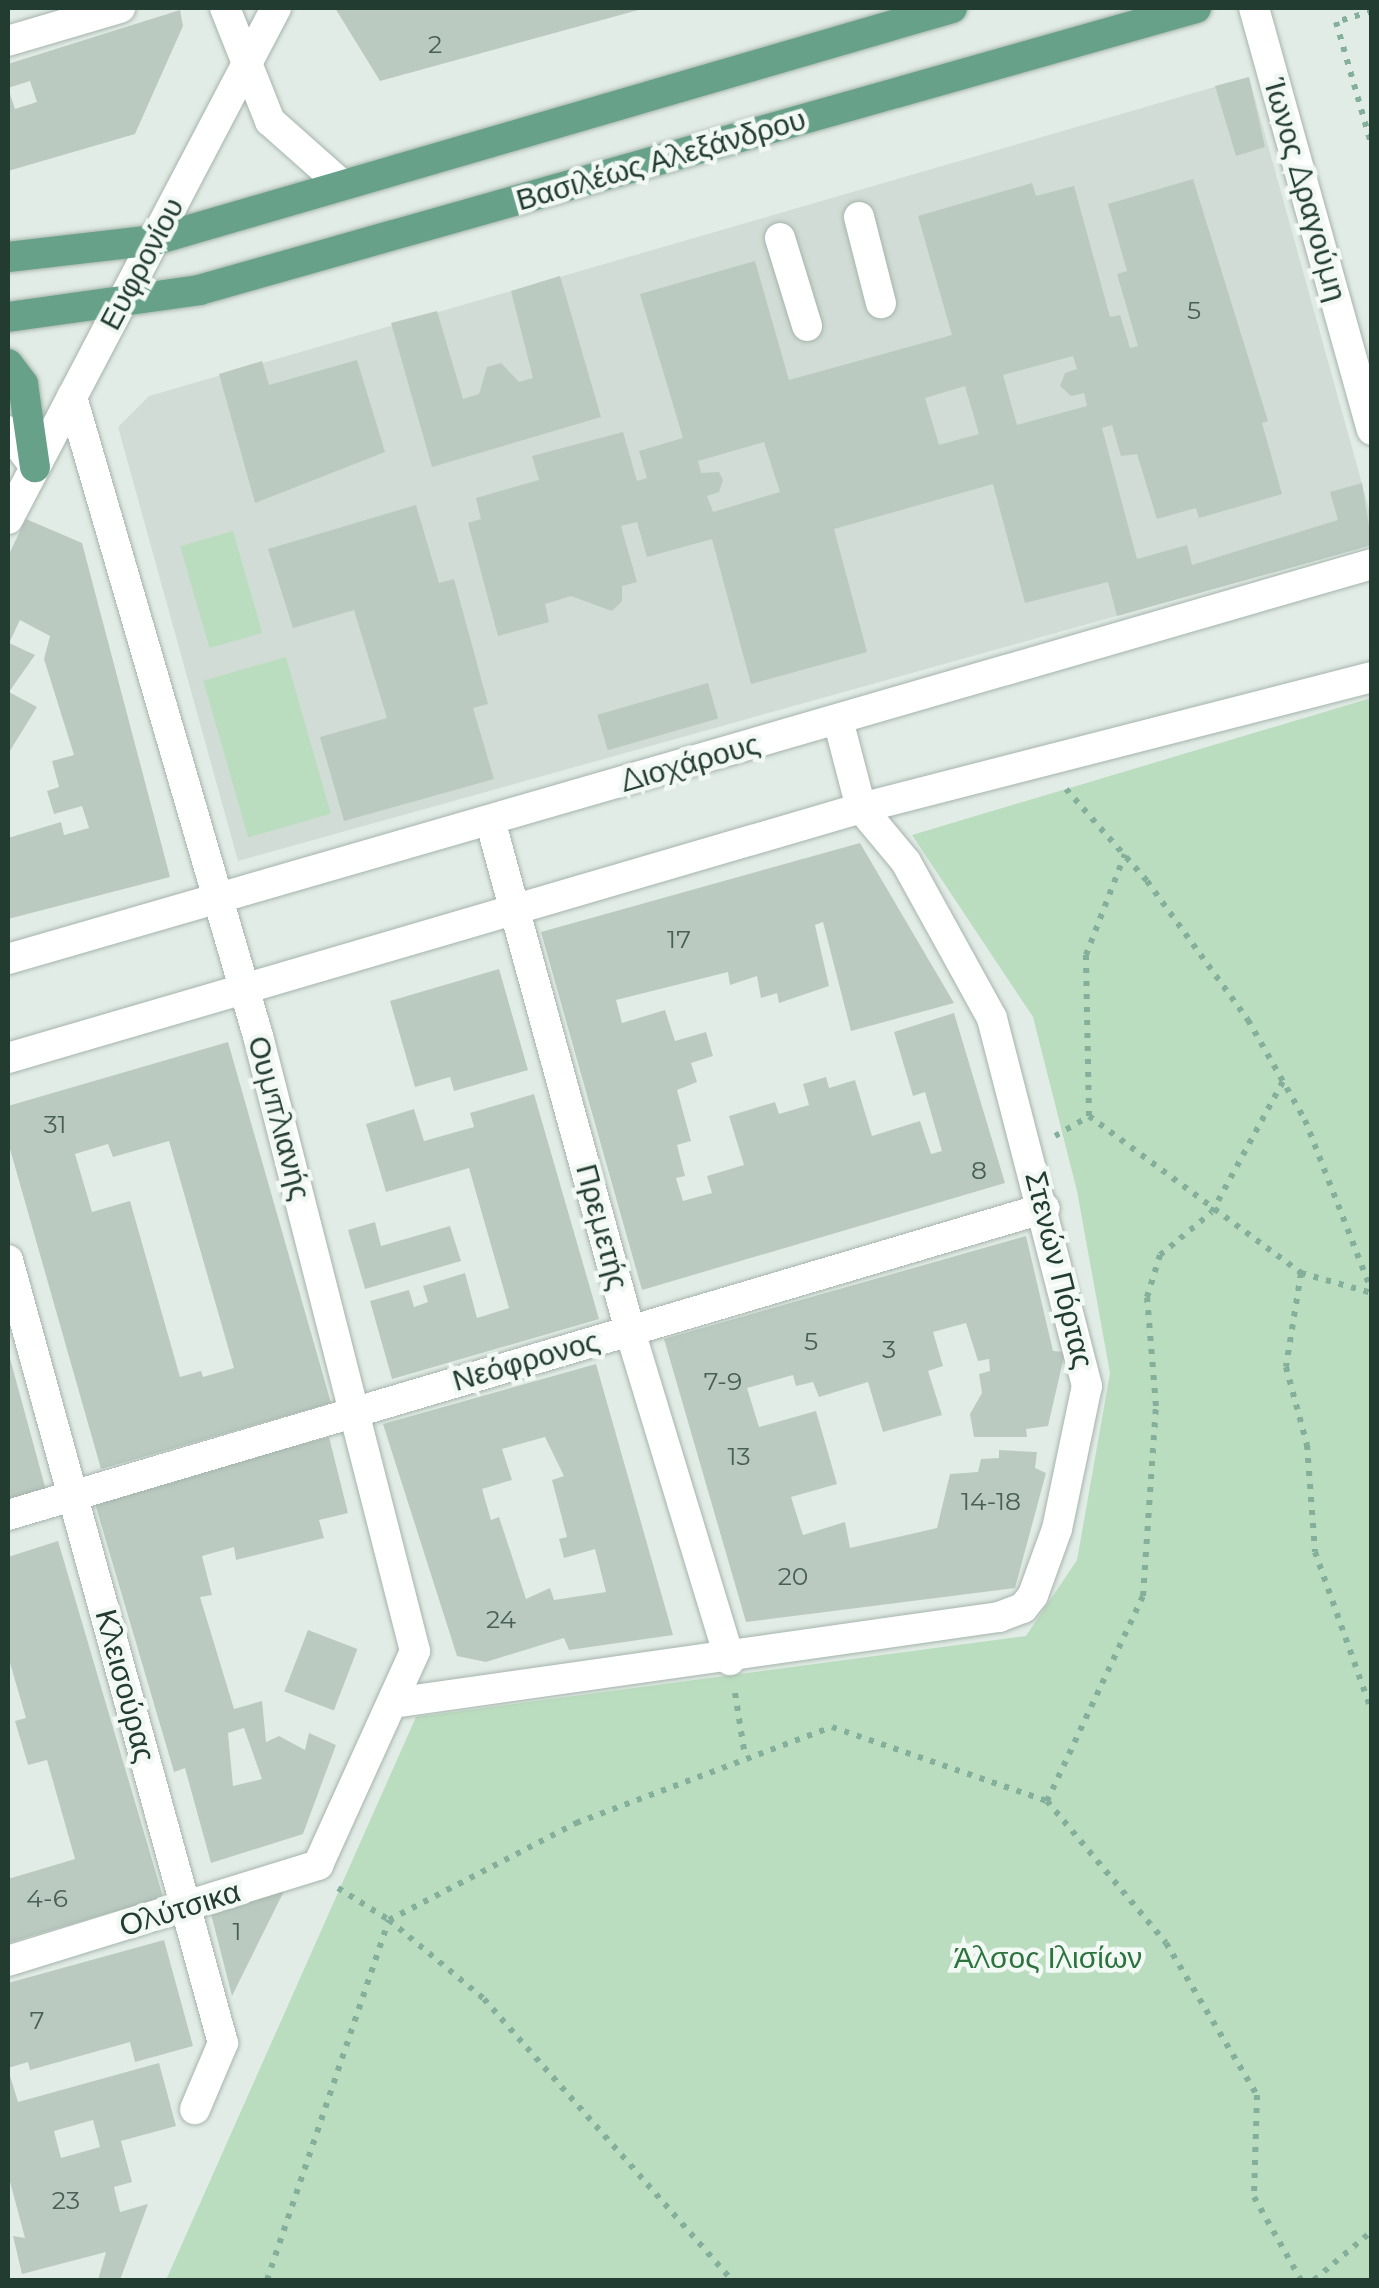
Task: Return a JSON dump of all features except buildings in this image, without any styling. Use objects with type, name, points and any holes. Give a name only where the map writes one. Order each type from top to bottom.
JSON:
[{"type":"main road","points":[[8,257],[155,240],[909,14],[952,8]]},
{"type":"main road","name":"Βασιλέως Αλεξάνδρου","points":[[8,317],[199,290],[340,254],[1196,8]]},
{"type":"main road","points":[[8,364],[23,384],[35,467]]},
{"type":"street","points":[[8,41],[120,8]]},
{"type":"street","points":[[224,8],[246,66],[281,136],[342,186]]},
{"type":"street","name":"Ευφρονίου","points":[[8,520],[276,8]]},
{"type":"street","name":"Ίωνος Δραγούμη","points":[[1254,8],[1372,430]]},
{"type":"street","points":[[859,218],[881,303]]},
{"type":"street","points":[[780,238],[807,326]]},
{"type":"street","name":"Ουμπλιανής","points":[[72,396],[244,986],[358,1411],[415,1651],[335,1834],[318,1865],[306,1869]]},
{"type":"street","points":[[8,431],[35,467]]},
{"type":"street","name":"Διοχάρους","points":[[8,959],[1372,564]]},
{"type":"street","points":[[8,1058],[860,808],[1372,677]]},
{"type":"street","points":[[838,720],[860,808]]},
{"type":"street","name":"Στενών Πόρτας","points":[[394,1703],[732,1672],[999,1617],[1023,1608],[1033,1595],[1057,1529],[1088,1386],[1045,1208],[992,1018],[906,862],[860,808]]},
{"type":"street","name":"Πρεμετής","points":[[490,820],[630,1331],[732,1672]]},
{"type":"street","name":"Νεόφρονος","points":[[8,1515],[1045,1208]]},
{"type":"street","name":"Κλεισούρας","points":[[8,1260],[223,2043],[195,2109]]},
{"type":"street","name":"Ολύτσικα","points":[[8,1962],[306,1869]]},
{"type":"path","points":[[1372,11],[1336,22],[1372,148]]},
{"type":"path","points":[[1041,764],[1125,854],[1238,1005],[1305,1120],[1372,1292]]},
{"type":"path","points":[[1088,1116],[1086,956],[1125,854]]},
{"type":"path","points":[[1047,1802],[1143,1596],[1156,1406],[1147,1296],[1160,1254],[1212,1212],[1283,1081]]},
{"type":"path","points":[[1029,1151],[1088,1116]]},
{"type":"path","points":[[1088,1116],[1212,1212],[1302,1273],[1372,1292]]},
{"type":"path","points":[[1302,1273],[1286,1368],[1307,1445],[1316,1552],[1372,1712]]},
{"type":"path","points":[[732,1672],[745,1756]]},
{"type":"path","points":[[267,2280],[389,1920],[576,1823],[745,1756],[832,1727],[1047,1802],[1166,1944],[1257,2095],[1254,2197],[1302,2280]]},
{"type":"path","points":[[306,1869],[389,1920],[484,1999],[732,2280]]},
{"type":"path","points":[[1314,2280],[1372,2230]]},
{"type":"shaded area","points":[[1249,77],[1371,516],[1371,545],[238,861],[118,427],[149,396]]},
{"type":"green space","points":[[233,531],[262,633],[209,648],[180,546]]},
{"type":"green space","points":[[286,657],[331,814],[248,837],[203,681]]},
{"type":"green space","name":"Άλσος Ιλισίων","points":[[1371,698],[1371,2280],[166,2280],[416,1717],[1026,1636],[1077,1560],[1110,1373],[1077,1191],[1033,1017],[912,835]]}]
